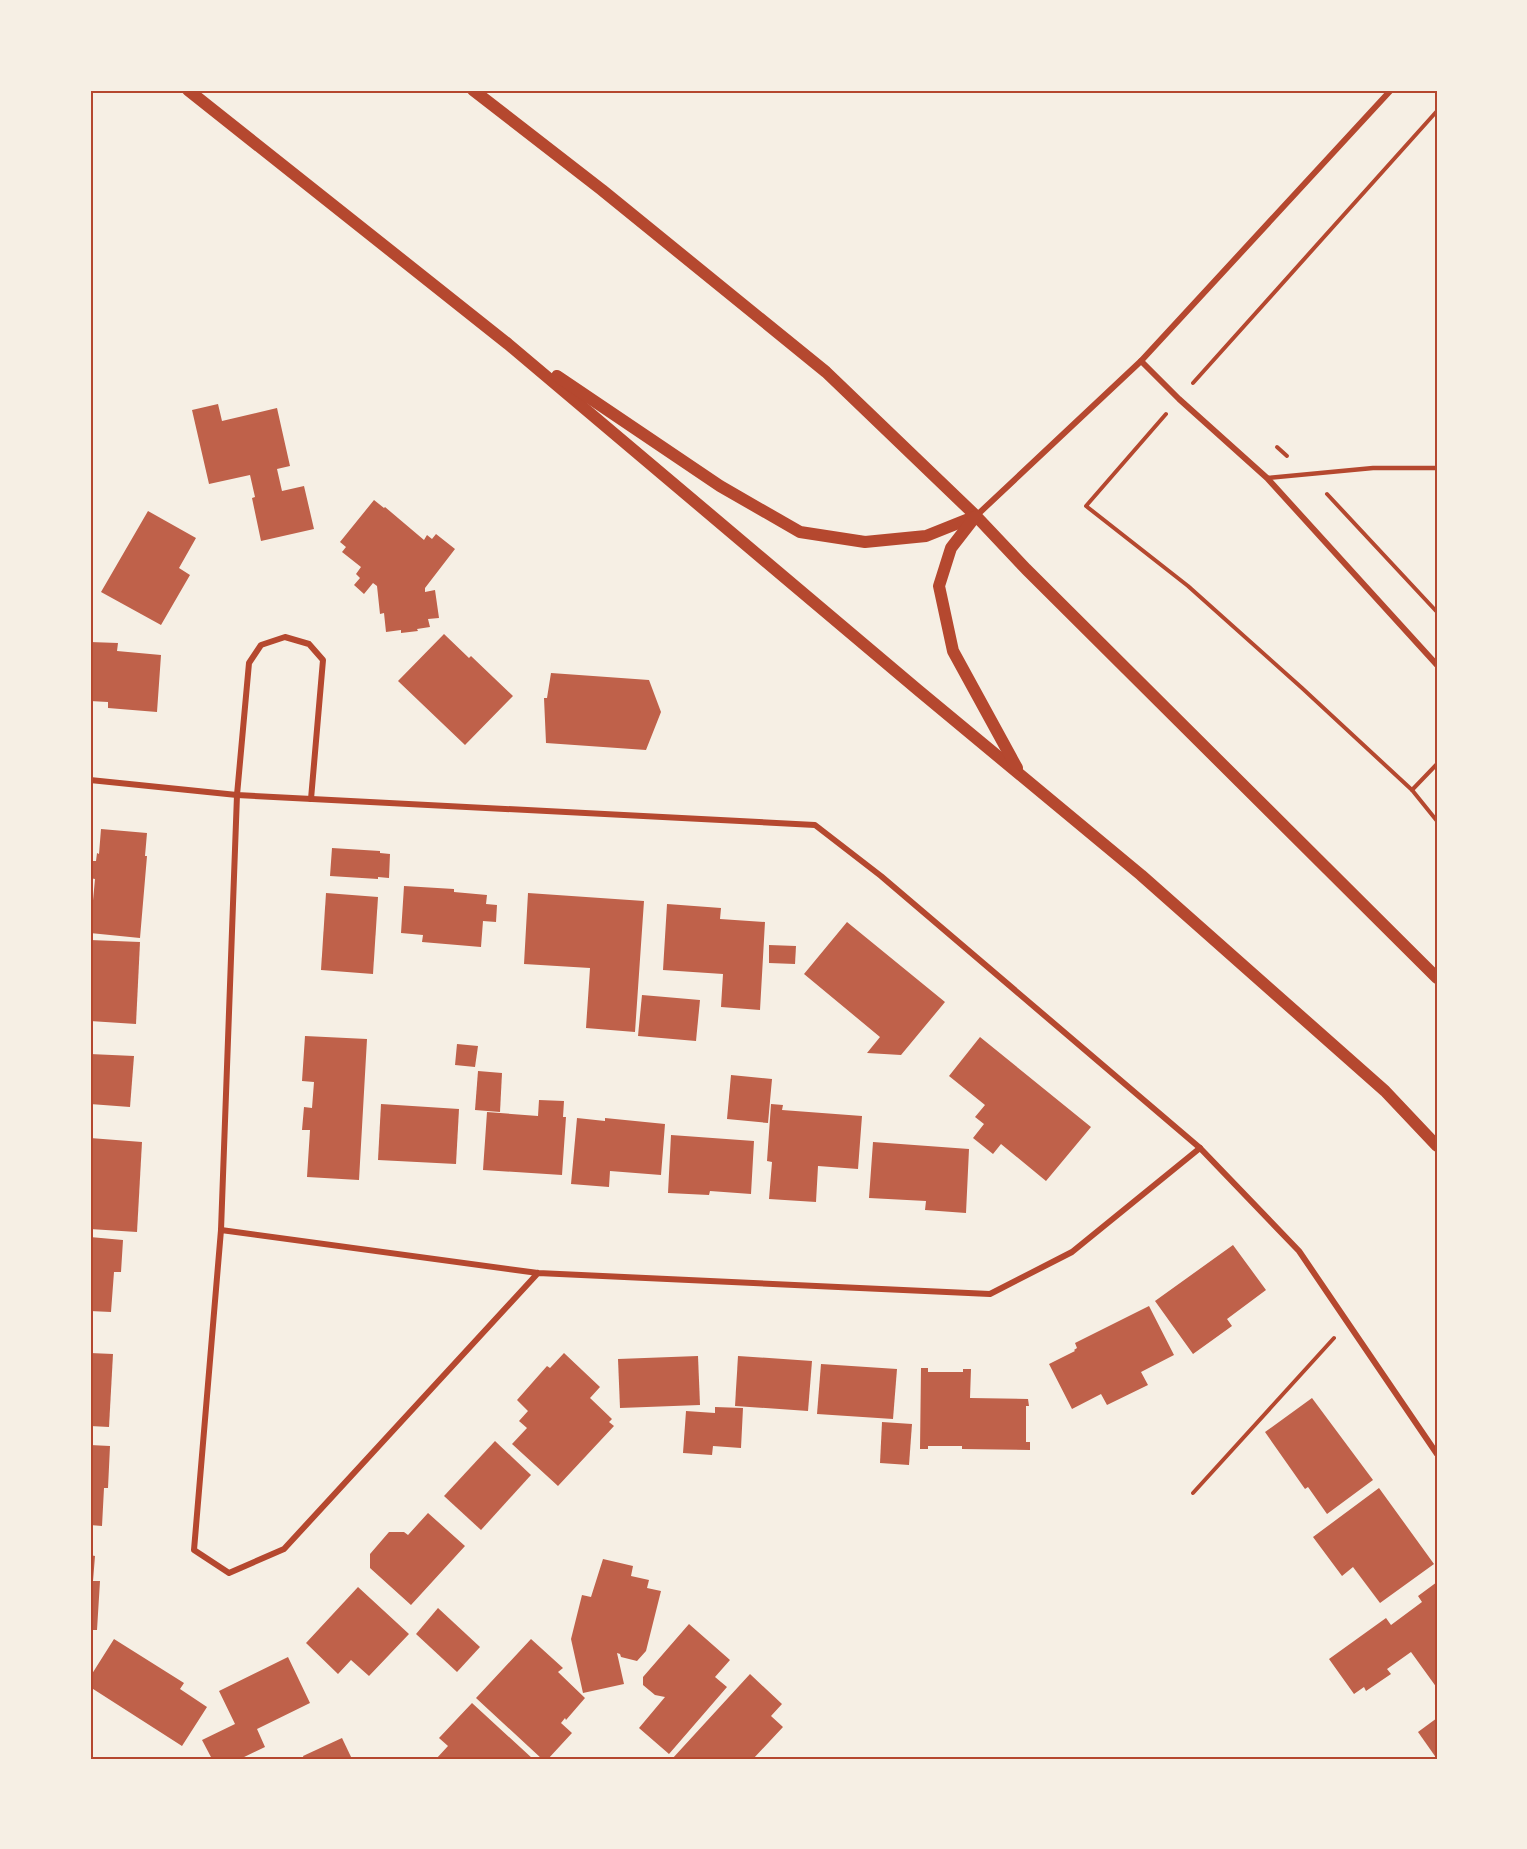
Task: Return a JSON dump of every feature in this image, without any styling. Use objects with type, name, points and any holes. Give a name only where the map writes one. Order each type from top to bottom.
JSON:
[{"type":"main road","points":[[188,90],[508,344],[1141,875],[1384,1091],[1437,1146]]},
{"type":"main road","points":[[473,90],[602,190],[826,372],[976,516],[1026,569],[1437,978]]},
{"type":"main road","points":[[508,344],[720,486],[800,532],[865,542],[926,536],[976,516]]},
{"type":"main road","points":[[976,516],[951,548],[939,586],[953,651],[1021,775]]},
{"type":"street","points":[[976,516],[1141,361],[1391,90]]},
{"type":"street","points":[[1141,361],[1179,399],[1267,478],[1437,665]]},
{"type":"street","points":[[311,798],[322,660],[309,644],[285,637],[261,645],[249,663],[237,795],[221,1230],[194,1550],[229,1573],[284,1549],[538,1273]]},
{"type":"street","points":[[90,780],[237,795],[815,825],[881,876],[1200,1148],[1299,1251],[1437,1454]]},
{"type":"street","points":[[221,1230],[538,1273],[990,1294],[1072,1252],[1200,1148]]},
{"type":"lane","points":[[1267,478],[1372,468],[1437,468]]},
{"type":"path","points":[[1437,111],[1086,506],[1188,586],[1302,688],[1412,790],[1437,821]]},
{"type":"path","points":[[1277,447],[1308,473],[1437,612]]},
{"type":"path","points":[[1412,790],[1437,764]]},
{"type":"path","points":[[1193,1493],[1348,1323]]},
{"type":"building","points":[[218,404],[222,421],[277,408],[290,466],[277,469],[282,491],[304,486],[314,529],[261,541],[252,498],[255,497],[250,475],[209,484],[192,410]]},
{"type":"building","points":[[374,500],[424,540],[427,535],[432,539],[436,534],[455,549],[425,588],[425,592],[435,590],[439,618],[428,619],[430,627],[401,633],[401,630],[386,632],[384,613],[380,614],[377,586],[373,583],[364,594],[354,585],[360,578],[356,574],[361,567],[342,552],[346,547],[340,542]]},
{"type":"building","points":[[148,511],[196,538],[179,568],[190,575],[161,625],[101,592]]},
{"type":"building","points":[[444,634],[513,696],[465,745],[398,681]]},
{"type":"building","points":[[90,642],[118,643],[117,651],[161,655],[157,712],[108,708],[108,702],[90,701]]},
{"type":"building","points":[[551,673],[649,680],[661,712],[646,750],[546,743],[544,698],[547,698]]},
{"type":"building","points":[[101,829],[147,833],[140,938],[90,933],[95,879],[90,878],[90,861],[96,861],[97,853],[99,854]]},
{"type":"building","points":[[332,848],[380,851],[380,853],[390,854],[389,878],[330,876]]},
{"type":"building","points":[[404,886],[454,889],[454,892],[487,895],[486,904],[497,905],[496,922],[483,921],[481,947],[422,942],[423,935],[401,933]]},
{"type":"building","points":[[326,893],[378,897],[373,974],[321,970]]},
{"type":"building","points":[[528,893],[644,901],[635,1032],[586,1028],[590,968],[524,964]]},
{"type":"building","points":[[667,904],[721,908],[720,919],[765,922],[760,1010],[721,1007],[723,974],[663,970]]},
{"type":"building","points":[[847,922],[945,1002],[901,1055],[867,1053],[880,1037],[804,974]]},
{"type":"building","points":[[90,940],[140,942],[136,1024],[90,1021]]},
{"type":"building","points":[[769,945],[796,946],[795,964],[769,963]]},
{"type":"building","points":[[642,995],[700,1000],[696,1041],[638,1036]]},
{"type":"building","points":[[305,1036],[367,1039],[359,1180],[307,1177],[310,1130],[302,1130],[304,1107],[312,1108],[314,1082],[302,1081]]},
{"type":"building","points":[[980,1037],[1091,1127],[1046,1181],[1001,1144],[993,1154],[973,1138],[984,1124],[975,1117],[985,1105],[949,1076]]},
{"type":"building","points":[[457,1044],[478,1046],[475,1067],[455,1065]]},
{"type":"building","points":[[90,1054],[134,1056],[130,1107],[90,1104]]},
{"type":"building","points":[[478,1071],[502,1073],[500,1112],[475,1110]]},
{"type":"building","points":[[731,1075],[772,1079],[768,1123],[727,1119]]},
{"type":"building","points":[[539,1100],[564,1101],[563,1117],[566,1117],[562,1175],[483,1170],[487,1112],[538,1116]]},
{"type":"building","points":[[381,1104],[459,1109],[456,1164],[378,1160]]},
{"type":"building","points":[[771,1104],[783,1105],[782,1110],[862,1116],[858,1169],[818,1166],[816,1202],[769,1199],[772,1162],[767,1161]]},
{"type":"building","points":[[577,1118],[605,1121],[605,1118],[665,1124],[661,1175],[610,1171],[609,1187],[571,1184]]},
{"type":"building","points":[[671,1135],[754,1141],[751,1194],[710,1191],[709,1195],[668,1193]]},
{"type":"building","points":[[90,1138],[142,1142],[137,1232],[90,1229]]},
{"type":"building","points":[[873,1142],[969,1149],[966,1213],[925,1210],[926,1201],[869,1198]]},
{"type":"building","points":[[90,1237],[123,1240],[121,1272],[114,1272],[111,1312],[90,1311]]},
{"type":"building","points":[[1233,1245],[1266,1290],[1227,1319],[1232,1326],[1193,1354],[1155,1301]]},
{"type":"building","points":[[1149,1306],[1174,1355],[1141,1372],[1148,1385],[1107,1405],[1101,1394],[1072,1409],[1049,1364],[1075,1351],[1077,1348],[1075,1343]]},
{"type":"building","points":[[90,1353],[113,1354],[109,1427],[90,1426]]},
{"type":"building","points":[[564,1353],[600,1387],[590,1398],[612,1419],[609,1422],[614,1426],[558,1486],[512,1444],[527,1428],[519,1421],[528,1411],[517,1400],[547,1366],[550,1368]]},
{"type":"building","points":[[698,1356],[700,1405],[620,1408],[618,1359]]},
{"type":"building","points":[[738,1356],[812,1361],[808,1411],[735,1406]]},
{"type":"building","points":[[821,1364],[897,1369],[893,1419],[817,1414]]},
{"type":"building","points":[[921,1368],[928,1368],[928,1372],[963,1372],[963,1369],[971,1369],[970,1398],[1028,1399],[1026,1442],[1030,1442],[1030,1450],[962,1449],[962,1446],[928,1446],[928,1449],[920,1449]]},
{"type":"building","points":[[1312,1398],[1373,1480],[1327,1514],[1308,1487],[1305,1489],[1265,1432]]},
{"type":"building","points":[[715,1407],[743,1408],[741,1448],[713,1446],[712,1455],[683,1453],[686,1411],[715,1413]]},
{"type":"building","points":[[882,1422],[912,1424],[909,1465],[880,1463]]},
{"type":"building","points":[[495,1441],[531,1475],[481,1530],[444,1496]]},
{"type":"building","points":[[90,1445],[110,1446],[108,1488],[104,1488],[102,1526],[90,1525]]},
{"type":"building","points":[[1379,1488],[1434,1564],[1380,1603],[1353,1567],[1342,1576],[1313,1537]]},
{"type":"building","points":[[428,1513],[465,1546],[411,1605],[370,1568],[370,1554],[389,1532],[404,1532],[408,1535]]},
{"type":"building","points":[[90,1555],[95,1556],[93,1581],[100,1581],[97,1630],[90,1630]]},
{"type":"building","points":[[603,1559],[633,1566],[631,1576],[649,1580],[647,1588],[661,1591],[646,1651],[637,1661],[621,1657],[617,1653],[624,1684],[583,1693],[571,1639],[582,1595],[591,1597]]},
{"type":"building","points":[[1437,1582],[1437,1688],[1411,1652],[1387,1669],[1391,1674],[1366,1691],[1364,1687],[1354,1694],[1329,1659],[1386,1618],[1391,1625],[1422,1602],[1418,1596]]},
{"type":"building","points":[[358,1587],[409,1634],[369,1676],[351,1660],[338,1674],[306,1643]]},
{"type":"building","points":[[438,1608],[480,1647],[457,1672],[416,1634]]},
{"type":"building","points":[[689,1624],[730,1660],[715,1677],[727,1687],[669,1754],[639,1728],[665,1697],[655,1695],[643,1685],[643,1677]]},
{"type":"building","points":[[114,1639],[184,1683],[180,1689],[207,1707],[182,1746],[90,1687],[90,1677]]},
{"type":"building","points":[[531,1639],[563,1668],[558,1672],[585,1698],[561,1723],[572,1733],[548,1759],[542,1759],[476,1698]]},
{"type":"building","points":[[288,1657],[310,1703],[257,1729],[265,1747],[240,1759],[212,1759],[202,1740],[235,1724],[219,1691]]},
{"type":"building","points":[[750,1674],[782,1704],[771,1716],[783,1727],[753,1759],[672,1759]]},
{"type":"building","points":[[472,1703],[533,1759],[436,1759],[448,1746],[439,1738]]},
{"type":"building","points":[[1437,1718],[1437,1759],[1418,1732]]},
{"type":"building","points":[[342,1738],[352,1759],[304,1759],[303,1756]]}]
